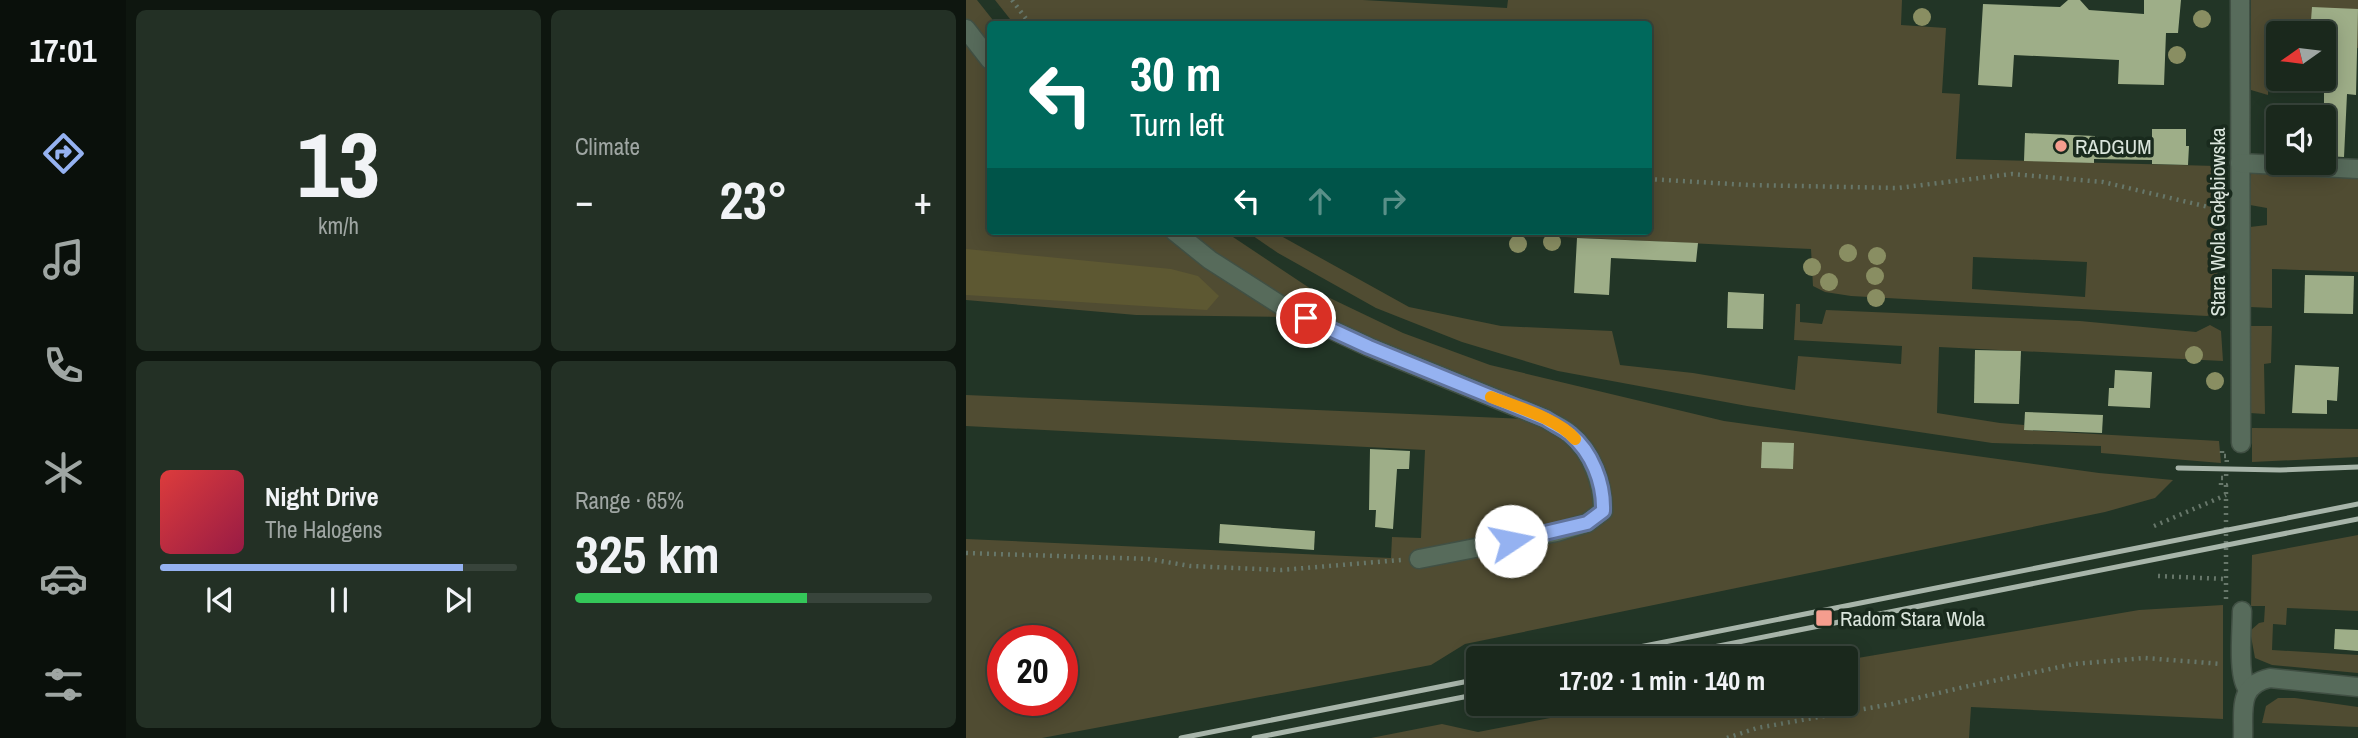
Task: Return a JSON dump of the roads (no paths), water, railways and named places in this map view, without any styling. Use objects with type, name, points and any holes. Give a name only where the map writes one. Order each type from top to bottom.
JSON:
[{"type":"street","name":"Stara Wola Gołębiowska","points":[[2240,0],[2241,443]]},
{"type":"street","points":[[966,29],[987,56]]},
{"type":"street","points":[[2240,163],[2358,169]]},
{"type":"street","points":[[1179,235],[1210,260],[1285,308],[1369,347],[1546,419],[1571,434],[1598,475],[1603,493],[1603,511],[1587,523],[1557,532],[1419,559]]},
{"type":"street","points":[[2242,611],[2242,674],[2248,689]]},
{"type":"street","points":[[2243,738],[2244,707],[2248,689],[2260,680],[2270,678],[2358,687]]},
{"type":"railway","points":[[2178,468],[2280,470],[2358,467]]},
{"type":"railway","points":[[1644,646],[2358,504]]},
{"type":"railway","points":[[1718,646],[2358,519]]},
{"type":"railway","points":[[1181,738],[1466,682]]},
{"type":"railway","points":[[1254,738],[1466,697]]},
{"type":"place","name":"RADGUM","points":[[2061,146]]},
{"type":"place","name":"Radom Stara Wola","points":[[1824,618]]}]
